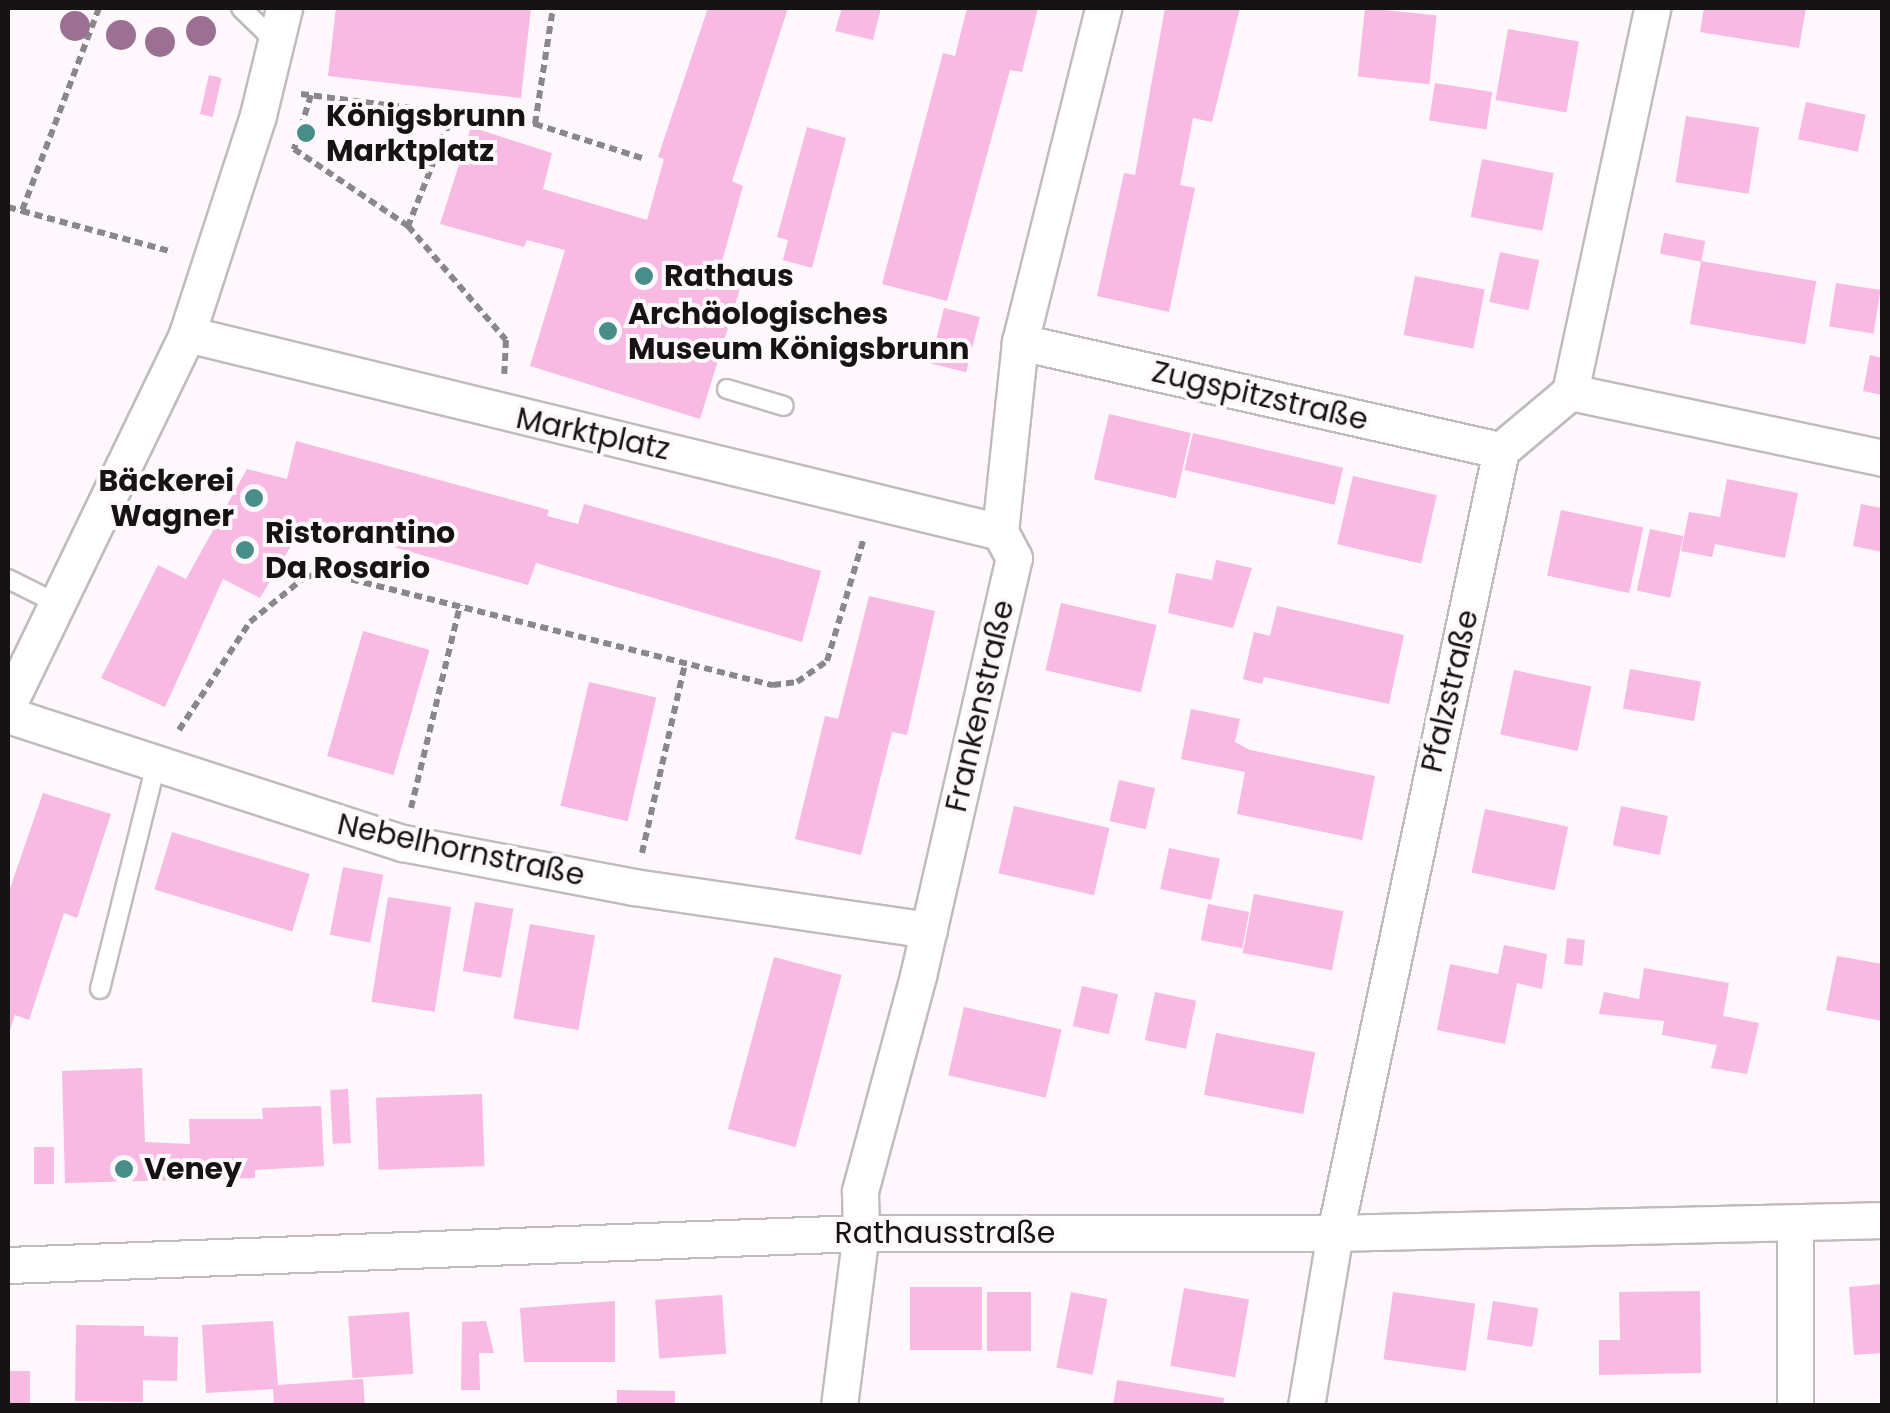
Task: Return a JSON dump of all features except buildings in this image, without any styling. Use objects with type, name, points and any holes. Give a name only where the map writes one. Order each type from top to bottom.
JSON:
[{"type":"street","points":[[8,705],[187,334],[265,90],[284,8]]},
{"type":"street","name":"Frankenstraße","points":[[839,1406],[861,1233],[860,1192],[929,930],[1014,558],[1000,532],[1020,342],[1103,8]]},
{"type":"street","points":[[1501,450],[1570,392],[1652,8]]},
{"type":"street","name":"Marktplatz","points":[[187,334],[1000,532]]},
{"type":"street","name":"Zugspitzstraße","points":[[1020,342],[1501,450]]},
{"type":"street","points":[[1570,392],[1882,458]]},
{"type":"street","name":"Pfalzstraße","points":[[1306,1406],[1335,1232],[1501,450]]},
{"type":"street","name":"Nebelhornstraße","points":[[8,715],[403,843],[634,887],[929,930]]},
{"type":"street","name":"Rathausstraße","points":[[8,1265],[861,1233],[1335,1232],[1882,1220]]},
{"type":"street","points":[[1794,1224],[1794,1406]]},
{"type":"lane","points":[[242,8],[277,43]]},
{"type":"lane","points":[[726,389],[784,406]]},
{"type":"lane","points":[[8,579],[58,604]]},
{"type":"lane","points":[[100,989],[156,765]]},
{"type":"path","points":[[22,210],[98,8]]},
{"type":"path","points":[[535,124],[553,8]]},
{"type":"path","points":[[265,90],[454,110],[535,124],[644,159]]},
{"type":"path","points":[[311,95],[294,149],[408,226],[506,340],[503,414]]},
{"type":"path","points":[[408,226],[454,110]]},
{"type":"path","points":[[8,207],[212,262]]},
{"type":"path","points":[[156,765],[250,622],[305,577],[351,575],[773,685],[813,674],[827,660],[874,503]]},
{"type":"path","points":[[403,843],[460,605]]},
{"type":"path","points":[[634,887],[684,664]]},
{"type":"place","name":"Königsbrunn Marktplatz","points":[[306,133]]},
{"type":"place","name":"Rathaus","points":[[644,276]]},
{"type":"place","name":"Archäologisches Museum Königsbrunn","points":[[608,331]]},
{"type":"place","name":"Bäckerei Wagner","points":[[254,498]]},
{"type":"place","name":"Ristorantino Da Rosario","points":[[245,550]]},
{"type":"place","name":"Veney","points":[[124,1169]]}]
